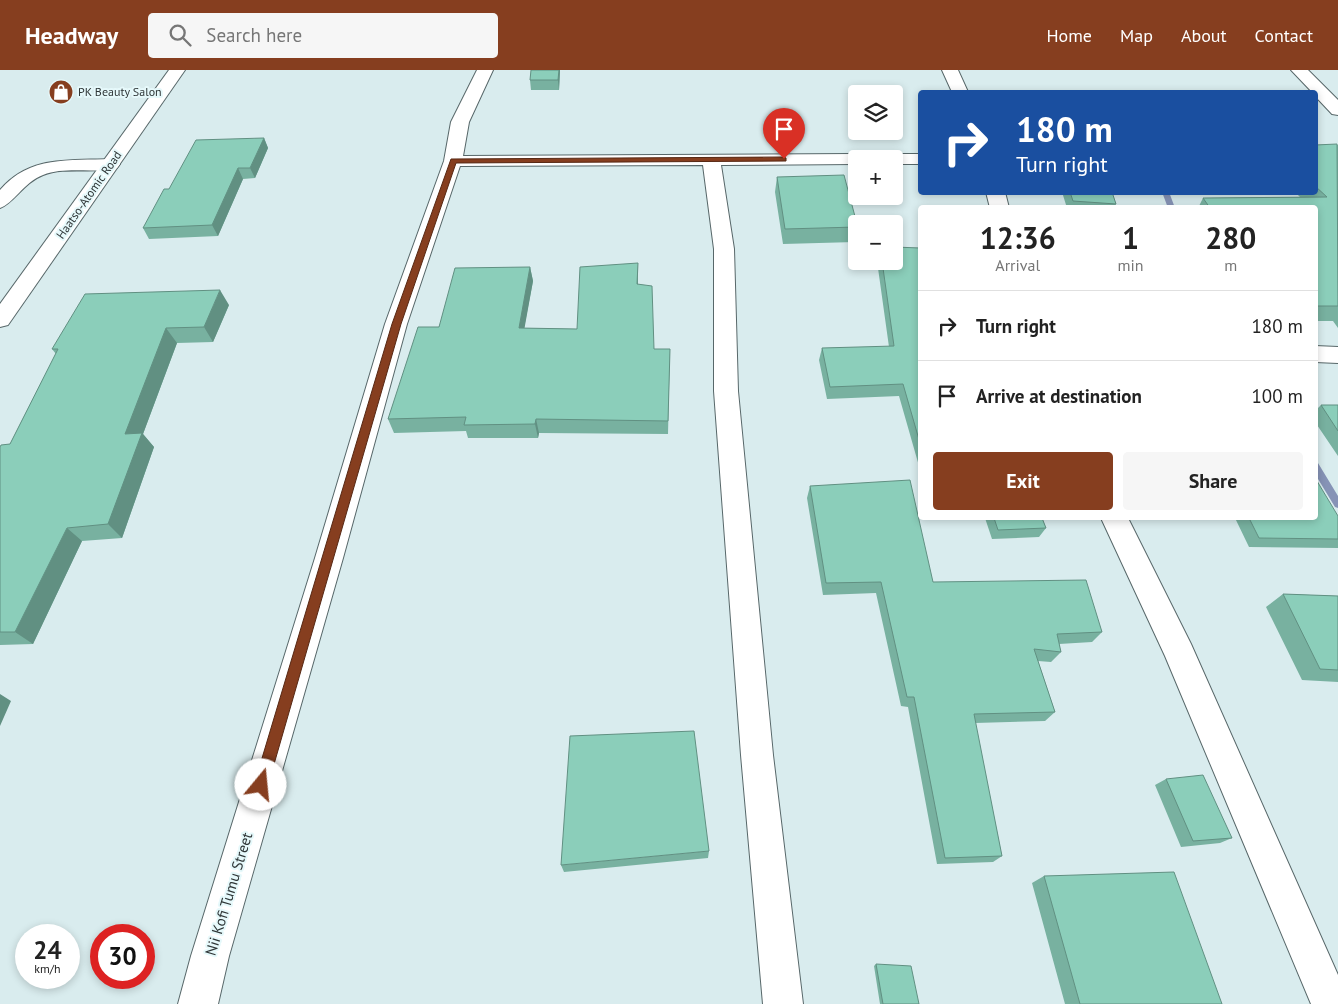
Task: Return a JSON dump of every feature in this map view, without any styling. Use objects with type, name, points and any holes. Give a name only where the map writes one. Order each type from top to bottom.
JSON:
[{"type":"street","name":"Haatso-Atomic Road","points":[[4,308],[111,164],[177,70]]},
{"type":"street","name":"Nii Kofi Tumu Street","points":[[198,1004],[213,946],[329,558],[396,324],[453,161],[460,122],[485,70]]},
{"type":"street","points":[[950,70],[959,90]]},
{"type":"street","points":[[1299,70],[1338,110]]},
{"type":"street","points":[[453,161],[848,159]]},
{"type":"street","points":[[903,159],[918,159]]},
{"type":"street","points":[[711,160],[724,249],[727,401],[758,755],[783,1004]]},
{"type":"street","points":[[0,202],[15,185],[33,172],[57,168],[111,164]]},
{"type":"street","points":[[1318,354],[1338,355]]},
{"type":"street","points":[[1116,520],[1180,654],[1331,1004]]},
{"type":"building","points":[[531,70],[559,70],[558,80],[530,80]]},
{"type":"building","points":[[264,138],[250,168],[238,168],[212,225],[143,228],[164,189],[169,189],[196,140]]},
{"type":"building","points":[[1337,144],[1338,306],[1318,306],[1318,205],[1208,205],[1203,198],[1327,197],[1318,189],[1318,145]]},
{"type":"building","points":[[844,175],[848,190],[848,205],[852,205],[855,215],[848,215],[848,227],[785,229],[777,177]]},
{"type":"building","points":[[1071,195],[1113,195],[1116,204],[1073,201]]},
{"type":"building","points":[[903,247],[918,248],[918,436],[903,384],[830,387],[822,348],[894,346],[883,270],[903,270]]},
{"type":"building","points":[[638,263],[637,284],[652,286],[654,349],[670,349],[668,421],[536,419],[535,424],[464,425],[466,417],[388,419],[418,327],[439,327],[455,268],[530,267],[519,328],[577,329],[580,267]]},
{"type":"building","points":[[220,290],[204,327],[166,328],[125,434],[142,433],[108,524],[67,528],[15,632],[0,632],[0,447],[1,445],[10,444],[58,349],[52,349],[85,294]]},
{"type":"building","points":[[1321,405],[1338,405],[1338,431]]},
{"type":"building","points":[[910,480],[933,582],[1086,580],[1102,632],[1057,634],[1061,652],[1034,649],[1055,712],[974,714],[1002,856],[945,858],[914,697],[907,697],[881,582],[826,583],[810,486]]},
{"type":"building","points":[[1318,483],[1338,516],[1338,539],[1259,538],[1250,520],[1318,520]]},
{"type":"building","points":[[995,520],[1043,520],[1046,528],[998,530]]},
{"type":"building","points":[[1283,594],[1338,596],[1338,670],[1320,669]]},
{"type":"building","points":[[694,731],[709,851],[561,865],[570,736]]},
{"type":"building","points":[[1203,775],[1232,838],[1193,841],[1166,779]]},
{"type":"building","points":[[1174,872],[1222,1004],[1080,1004],[1044,876]]},
{"type":"building","points":[[876,964],[911,966],[919,1004],[883,1004]]},
{"type":"waterway","points":[[1166,195],[1171,205]]},
{"type":"waterway","points":[[1318,471],[1338,504]]},
{"type":"place","name":"PK Beauty Salon","points":[[61,92]]},
{"type":"route","points":[[261,785],[396,324],[453,161],[784,159]]}]
